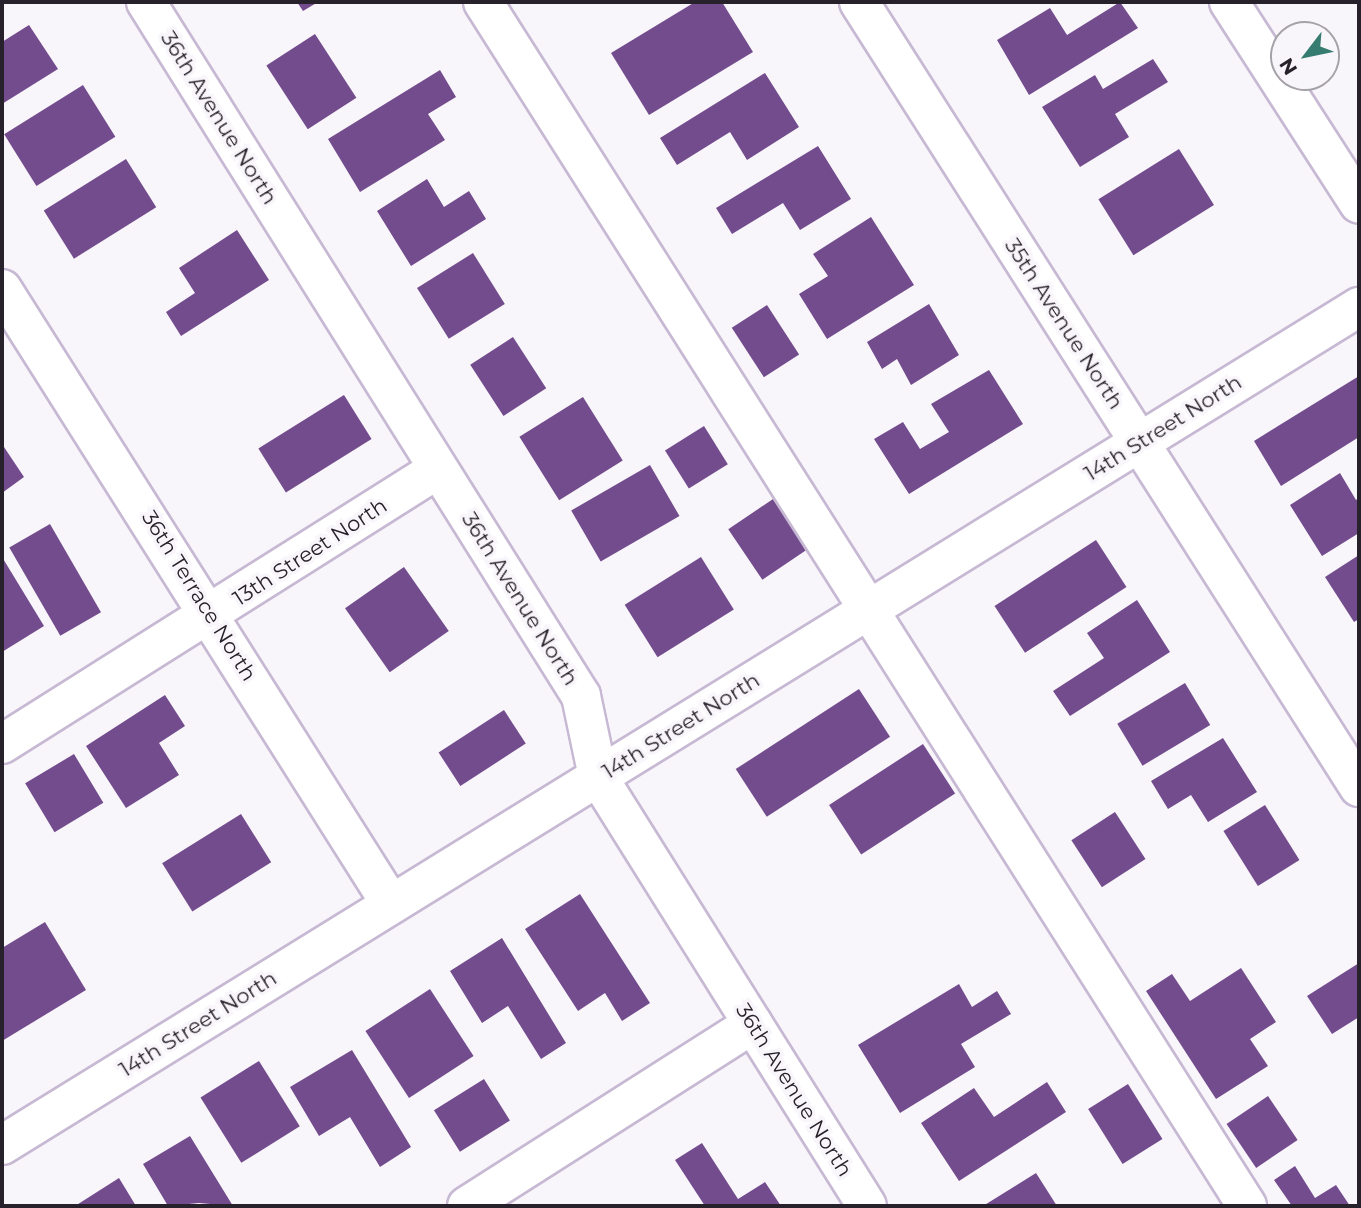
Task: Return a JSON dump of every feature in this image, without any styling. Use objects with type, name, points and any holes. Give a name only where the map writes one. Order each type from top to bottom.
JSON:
[{"type":"street","name":"36th Avenue North","points":[[146,2],[581,696],[598,777],[867,1206]]},
{"type":"street","points":[[484,2],[1247,1206]]},
{"type":"street","name":"35th Avenue North","points":[[859,2],[1359,788]]},
{"type":"street","points":[[1229,2],[1359,204]]},
{"type":"street","name":"36th Terrace North","points":[[2,289],[212,615],[391,904]]},
{"type":"street","name":"14th Street North","points":[[2,1145],[1359,307]]},
{"type":"street","name":"13th Street North","points":[[2,744],[212,615],[438,469]]},
{"type":"street","points":[[467,1206],[752,1024]]},
{"type":"building","points":[[297,2],[318,2],[303,11]]},
{"type":"building","points":[[695,2],[722,2],[753,52],[649,115],[611,53]]},
{"type":"building","points":[[1120,2],[1138,28],[1029,95],[997,40],[1050,8],[1067,35]]},
{"type":"building","points":[[29,25],[58,69],[2,104],[2,42]]},
{"type":"building","points":[[315,34],[356,98],[308,129],[266,66]]},
{"type":"building","points":[[1153,59],[1168,82],[1115,114],[1129,137],[1080,167],[1042,107],[1095,75],[1103,89]]},
{"type":"building","points":[[440,70],[456,97],[428,114],[445,140],[360,192],[328,139]]},
{"type":"building","points":[[765,73],[799,127],[747,160],[730,132],[677,165],[660,138]]},
{"type":"building","points":[[83,85],[115,137],[36,186],[4,134]]},
{"type":"building","points":[[818,146],[851,199],[800,230],[783,203],[732,234],[716,208]]},
{"type":"building","points":[[1179,149],[1214,205],[1133,255],[1098,199]]},
{"type":"building","points":[[126,159],[156,207],[74,259],[44,210]]},
{"type":"building","points":[[427,179],[444,207],[469,191],[486,219],[411,266],[377,211]]},
{"type":"building","points":[[871,217],[914,285],[827,339],[799,294],[828,276],[813,254]]},
{"type":"building","points":[[237,230],[269,280],[181,336],[166,312],[195,293],[179,268]]},
{"type":"building","points":[[473,253],[505,304],[449,339],[417,288]]},
{"type":"building","points":[[929,304],[959,355],[911,385],[897,359],[882,369],[867,342]]},
{"type":"building","points":[[767,305],[799,354],[764,377],[732,328]]},
{"type":"building","points":[[513,337],[546,388],[503,416],[470,365]]},
{"type":"building","points":[[989,370],[1023,424],[909,494],[874,439],[903,422],[920,449],[949,432],[931,404]]},
{"type":"building","points":[[1359,376],[1359,437],[1281,486],[1254,441]]},
{"type":"building","points":[[344,395],[372,439],[286,493],[258,449]]},
{"type":"building","points":[[583,397],[623,461],[559,500],[519,437]]},
{"type":"building","points":[[704,426],[728,464],[689,489],[665,450]]},
{"type":"building","points":[[2,444],[24,477],[2,493]]},
{"type":"building","points":[[650,465],[680,516],[601,562],[571,510]]},
{"type":"building","points":[[1340,473],[1356,500],[1359,497],[1359,533],[1322,556],[1290,505]]},
{"type":"building","points":[[773,499],[807,550],[762,580],[728,529]]},
{"type":"building","points":[[50,524],[101,612],[60,636],[9,548]]},
{"type":"building","points":[[1096,540],[1126,587],[1025,653],[995,606]]},
{"type":"building","points":[[1359,555],[1359,619],[1354,622],[1325,577]]},
{"type":"building","points":[[2,557],[44,626],[2,652]]},
{"type":"building","points":[[701,557],[734,610],[658,657],[625,605]]},
{"type":"building","points":[[404,567],[449,631],[390,672],[345,608]]},
{"type":"building","points":[[1137,600],[1170,652],[1070,716],[1053,691],[1104,658],[1087,633]]},
{"type":"building","points":[[1185,683],[1210,725],[1143,766],[1117,724]]},
{"type":"building","points":[[859,689],[890,737],[767,817],[736,769]]},
{"type":"building","points":[[165,695],[185,726],[159,743],[179,775],[126,808],[86,746]]},
{"type":"building","points":[[504,710],[526,744],[460,786],[439,752]]},
{"type":"building","points":[[1223,738],[1257,792],[1208,822],[1191,795],[1168,809],[1151,781]]},
{"type":"building","points":[[923,744],[955,793],[861,854],[829,805]]},
{"type":"building","points":[[74,754],[103,803],[54,832],[25,783]]},
{"type":"building","points":[[1265,805],[1299,860],[1258,886],[1223,831]]},
{"type":"building","points":[[1115,812],[1145,859],[1102,887],[1071,840]]},
{"type":"building","points":[[241,814],[271,862],[192,912],[162,863]]},
{"type":"building","points":[[580,894],[650,1003],[622,1021],[605,993],[578,1011],[525,929]]},
{"type":"building","points":[[45,922],[86,990],[2,1041],[2,948]]},
{"type":"building","points":[[502,938],[566,1043],[541,1059],[508,1006],[482,1023],[450,971]]},
{"type":"building","points":[[1359,963],[1359,1017],[1332,1034],[1307,996]]},
{"type":"building","points":[[1241,968],[1276,1022],[1250,1039],[1268,1066],[1216,1099],[1146,991],[1172,974],[1190,1001]]},
{"type":"building","points":[[959,984],[972,1007],[997,991],[1011,1014],[961,1044],[975,1067],[900,1113],[858,1045]]},
{"type":"building","points":[[430,989],[474,1056],[409,1098],[365,1031]]},
{"type":"building","points":[[352,1050],[411,1147],[380,1167],[350,1117],[319,1136],[290,1087]]},
{"type":"building","points":[[259,1061],[300,1126],[241,1163],[200,1098]]},
{"type":"building","points":[[484,1079],[510,1121],[460,1152],[434,1110]]},
{"type":"building","points":[[1047,1082],[1066,1112],[959,1181],[921,1123],[974,1088],[994,1117]]},
{"type":"building","points":[[1128,1084],[1162,1139],[1123,1164],[1088,1109]]},
{"type":"building","points":[[1268,1096],[1298,1140],[1256,1168],[1227,1124]]},
{"type":"building","points":[[190,1136],[233,1206],[199,1203],[168,1206],[143,1164]]},
{"type":"building","points":[[702,1143],[738,1199],[765,1182],[781,1206],[705,1206],[675,1160]]},
{"type":"building","points":[[1295,1166],[1315,1198],[1336,1185],[1350,1206],[1292,1206],[1274,1180]]},
{"type":"building","points":[[1036,1173],[1057,1206],[983,1206]]},
{"type":"building","points":[[119,1178],[136,1206],[75,1206]]}]
